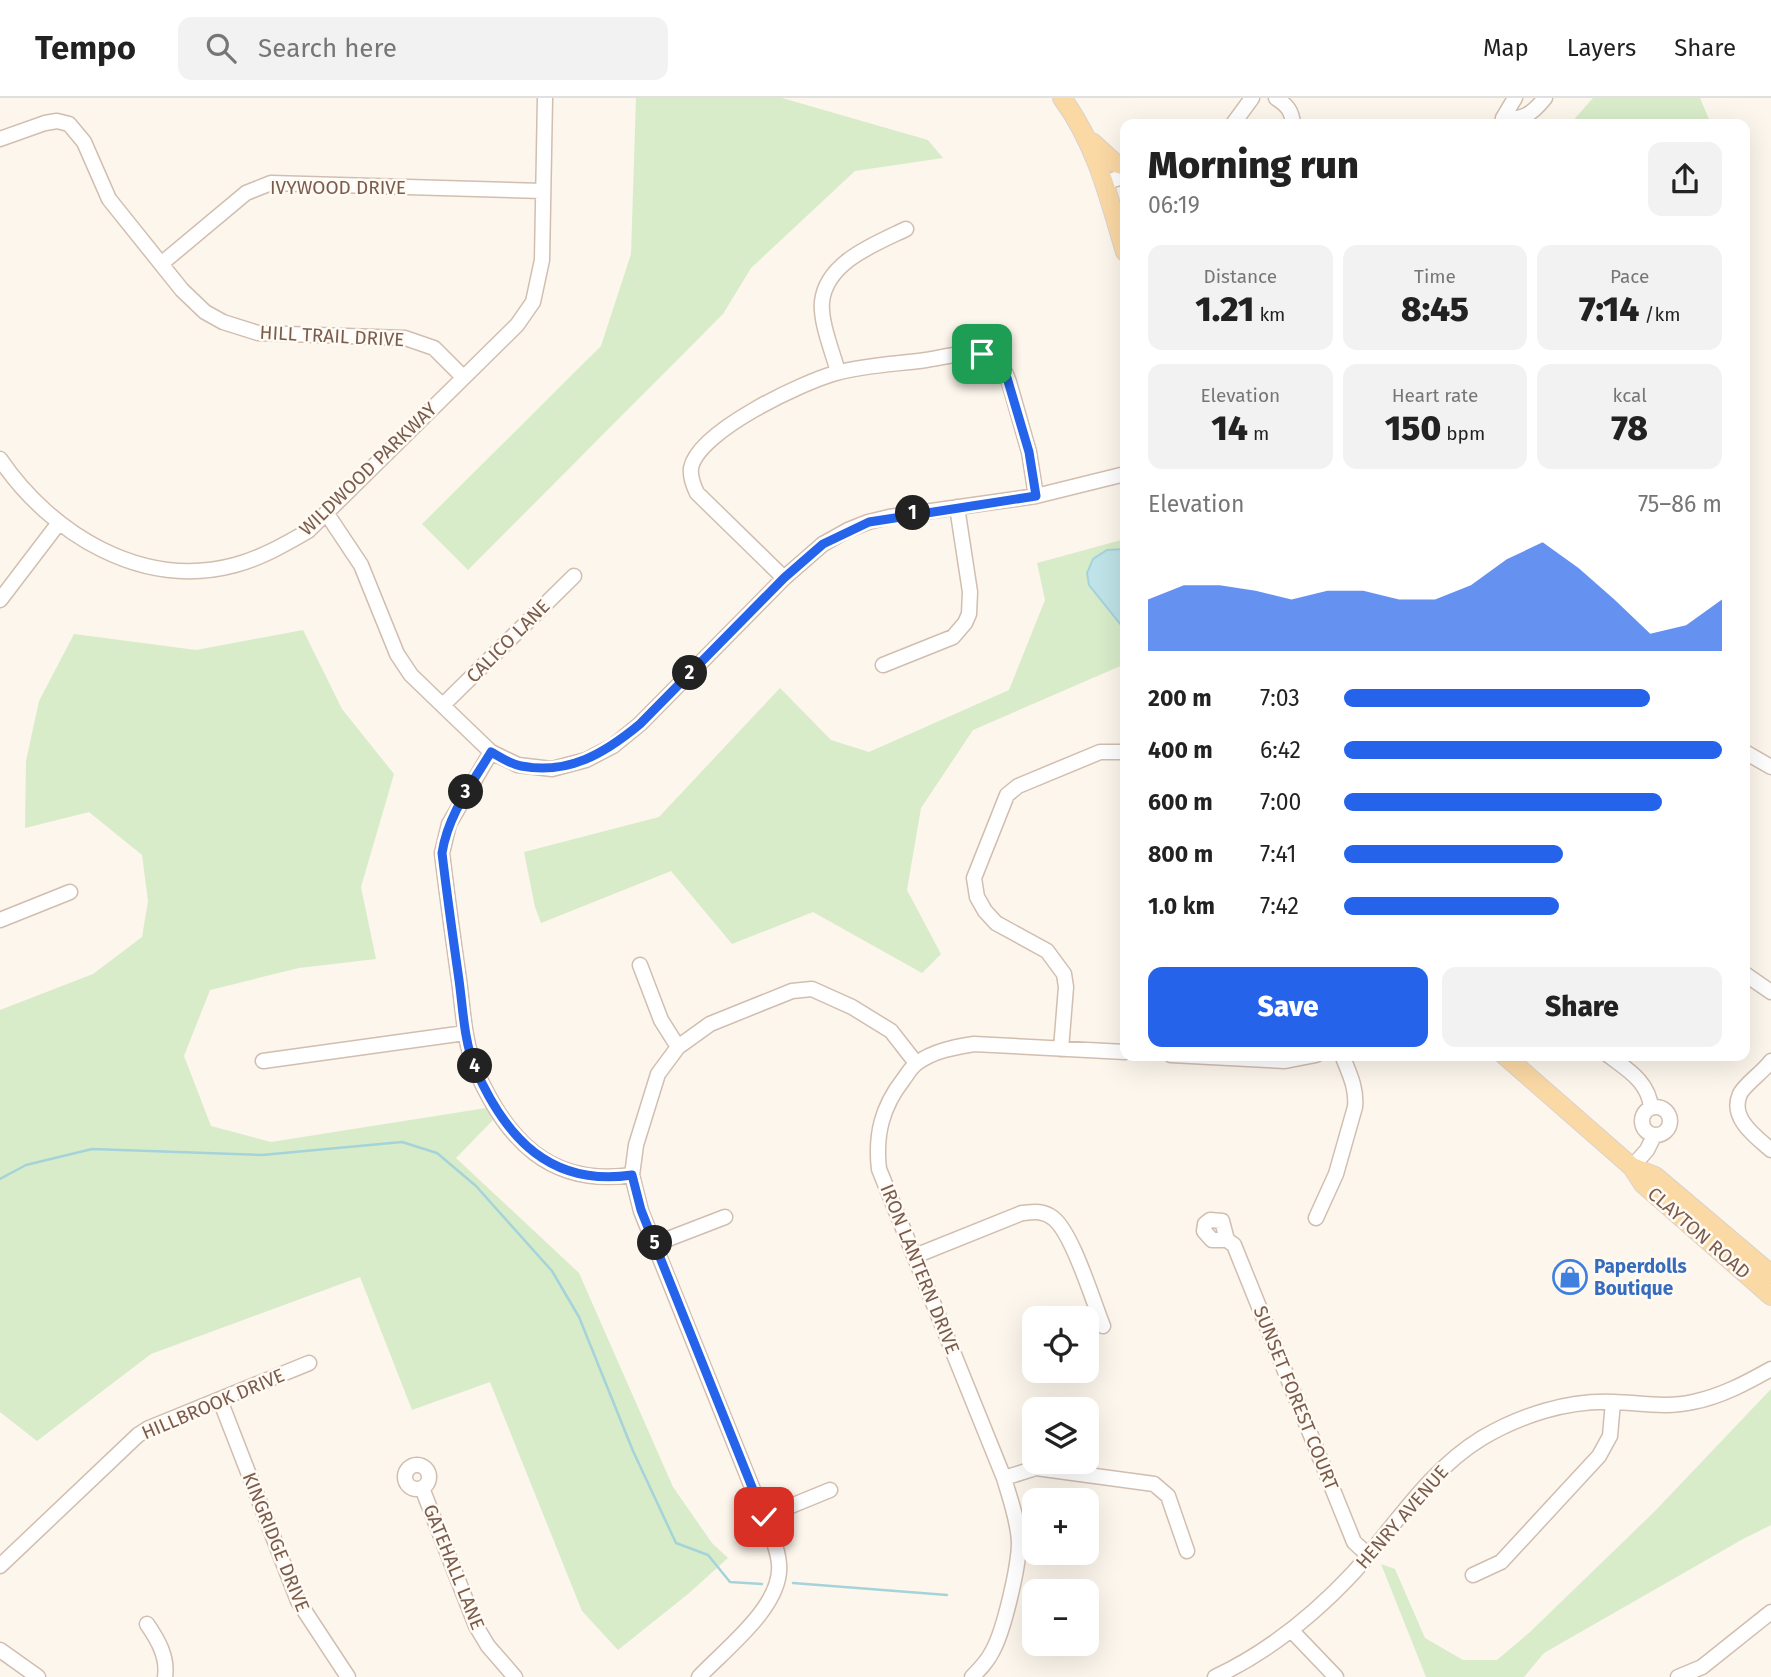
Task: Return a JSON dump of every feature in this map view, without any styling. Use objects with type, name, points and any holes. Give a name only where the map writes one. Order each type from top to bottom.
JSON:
[{"type":"main road","points":[[1062,98],[1086,136],[1100,151],[1120,164]]},
{"type":"main road","points":[[1086,136],[1120,235]]},
{"type":"main road","name":"CLAYTON ROAD","points":[[1511,1061],[1632,1167],[1643,1184],[1771,1296]]},
{"type":"main road","name":"CLAYTON ROAD","points":[[1632,1167],[1656,1176],[1771,1275]]},
{"type":"street","name":"WILDWOOD PARKWAY","points":[[0,459],[20,486],[58,524],[85,541],[156,569],[182,571],[232,566],[279,548],[307,531],[517,325],[533,302],[541,260],[545,98]]},
{"type":"street","points":[[1237,119],[1252,98]]},
{"type":"street","points":[[1276,98],[1285,104],[1292,119]]},
{"type":"street","points":[[1503,119],[1515,98]]},
{"type":"street","points":[[1516,119],[1533,112],[1545,98]]},
{"type":"street","name":"HILL TRAIL DRIVE","points":[[0,139],[45,123],[57,121],[69,124],[84,142],[108,199],[182,290],[205,312],[237,328],[258,333],[405,338],[434,348],[463,377]]},
{"type":"street","points":[[1104,183],[1120,178]]},
{"type":"street","name":"IVYWOOD DRIVE","points":[[161,264],[246,192],[271,183],[542,191]]},
{"type":"street","points":[[838,372],[822,303],[829,282],[854,256],[905,229]]},
{"type":"street","points":[[784,578],[697,493],[691,477],[692,467],[703,449],[726,428],[776,397],[838,372],[972,354],[992,358],[1005,371],[1009,382],[1029,452],[1036,496]]},
{"type":"street","points":[[327,514],[361,565],[397,654],[411,676],[491,752],[518,765],[552,769],[586,760],[613,746],[640,724],[784,578],[823,544],[858,526],[889,517],[1036,496],[1120,475]]},
{"type":"street","points":[[883,665],[953,637],[969,614],[970,592],[957,508]]},
{"type":"street","points":[[0,600],[58,524]]},
{"type":"street","name":"CALICO LANE","points":[[443,705],[574,576]]},
{"type":"street","points":[[491,752],[449,824],[442,853],[465,1033],[475,1068],[502,1116],[544,1161],[572,1174],[614,1178],[632,1175]]},
{"type":"street","points":[[1061,1049],[1066,987],[1064,974],[1047,951],[996,923],[977,897],[974,878],[1007,795],[1018,786],[1100,752],[1120,752]]},
{"type":"street","points":[[1750,755],[1771,767]]},
{"type":"street","points":[[0,920],[69,892]]},
{"type":"street","points":[[640,965],[661,1020],[678,1047]]},
{"type":"street","points":[[1750,977],[1771,992]]},
{"type":"street","points":[[699,1677],[761,1614],[774,1594],[779,1564],[764,1517],[641,1210],[632,1175],[636,1145],[658,1074],[678,1047],[710,1024],[792,991],[813,989],[842,1002],[891,1031],[916,1063]]},
{"type":"street","points":[[263,1061],[465,1033]]},
{"type":"street","name":"IRON LANTERN DRIVE","points":[[971,1677],[984,1666],[993,1651],[1006,1616],[1019,1544],[1016,1520],[1004,1478],[879,1168],[876,1148],[883,1112],[897,1087],[916,1063],[952,1047],[974,1044],[1120,1052]]},
{"type":"street","points":[[1316,1218],[1336,1174],[1356,1096],[1344,1061]]},
{"type":"street","points":[[1615,1061],[1644,1084],[1649,1093],[1651,1108]]},
{"type":"street","points":[[1771,1061],[1740,1094],[1737,1109],[1742,1123],[1771,1150]]},
{"type":"street","points":[[1632,1167],[1647,1150],[1654,1136],[1667,1131],[1671,1122],[1665,1110],[1651,1108],[1644,1114],[1642,1123],[1646,1131],[1654,1136]]},
{"type":"street","points":[[915,1255],[1021,1213],[1039,1211],[1053,1218],[1064,1231],[1103,1326]]},
{"type":"street","points":[[655,1244],[725,1217]]},
{"type":"street","name":"SUNSET FOREST COURT","points":[[1227,1240],[1234,1245],[1354,1542],[1368,1555]]},
{"type":"street","name":"HILLBROOK DRIVE","points":[[0,1566],[130,1441],[149,1429],[309,1363]]},
{"type":"street","name":"HENRY AVENUE","points":[[1215,1677],[1266,1649],[1329,1597],[1440,1471],[1481,1439],[1530,1416],[1560,1407],[1614,1402],[1666,1405],[1691,1403],[1736,1389],[1771,1369]]},
{"type":"street","name":"KINGRIDGE DRIVE","points":[[220,1400],[298,1601],[348,1677]]},
{"type":"street","points":[[1473,1575],[1501,1562],[1599,1456],[1610,1436],[1614,1402]]},
{"type":"street","points":[[1004,1478],[1036,1468],[1154,1484],[1168,1496],[1187,1551]]},
{"type":"street","name":"GATEHALL LANE","points":[[422,1488],[476,1626],[488,1646],[515,1677]]},
{"type":"street","points":[[764,1517],[830,1490]]},
{"type":"street","points":[[1678,1677],[1702,1667],[1771,1612]]},
{"type":"street","points":[[147,1624],[159,1641],[166,1677]]},
{"type":"street","points":[[1291,1630],[1336,1677]]},
{"type":"street","points":[[0,1650],[38,1677]]},
{"type":"green space","points":[[636,98],[782,98],[928,140],[943,158],[855,171],[751,268],[723,314],[468,570],[422,524],[601,346],[631,254]]},
{"type":"green space","points":[[1593,98],[1700,98],[1709,119],[1574,119]]},
{"type":"green space","points":[[1120,540],[1120,549],[1107,550],[1093,559],[1089,586],[1120,624],[1120,666],[973,730],[921,808],[907,890],[941,954],[922,973],[813,912],[732,944],[671,871],[541,923],[535,907],[524,852],[659,817],[780,688],[831,740],[869,752],[1009,690],[1045,600],[1037,563]]},
{"type":"green space","points":[[303,630],[342,709],[394,774],[361,887],[376,959],[299,968],[210,990],[184,1056],[211,1126],[271,1142],[486,1108],[494,1119],[456,1158],[579,1273],[673,1487],[712,1543],[728,1558],[618,1650],[582,1611],[490,1382],[412,1410],[360,1277],[151,1354],[37,1441],[0,1412],[0,1010],[93,974],[142,937],[148,901],[142,855],[89,812],[25,828],[26,761],[39,701],[74,634],[196,650]]},
{"type":"green space","points":[[1771,1389],[1771,1525],[1544,1653],[1524,1677],[1426,1677],[1381,1564],[1395,1569],[1425,1638],[1463,1660],[1497,1660],[1530,1632],[1655,1511]]},
{"type":"water","points":[[1120,549],[1120,624],[1089,585],[1087,573],[1093,559],[1107,550]]},
{"type":"waterway","points":[[0,1179],[26,1165],[92,1149],[262,1155],[402,1142],[437,1153],[476,1186],[552,1271],[579,1317],[633,1451],[676,1543],[708,1555],[730,1582],[762,1584]]},
{"type":"waterway","points":[[793,1583],[947,1595]]},
{"type":"place","name":"Paperdolls Boutique","points":[[1570,1277]]},
{"type":"route","points":[[764,1517],[641,1210],[632,1175],[614,1178],[572,1174],[544,1161],[524,1143],[502,1116],[475,1068],[465,1033],[442,853],[455,811],[491,752],[518,765],[552,769],[586,760],[613,746],[640,724],[784,578],[823,544],[848,530],[889,517],[1036,496],[1029,452],[1005,371],[992,358],[982,354]]}]
